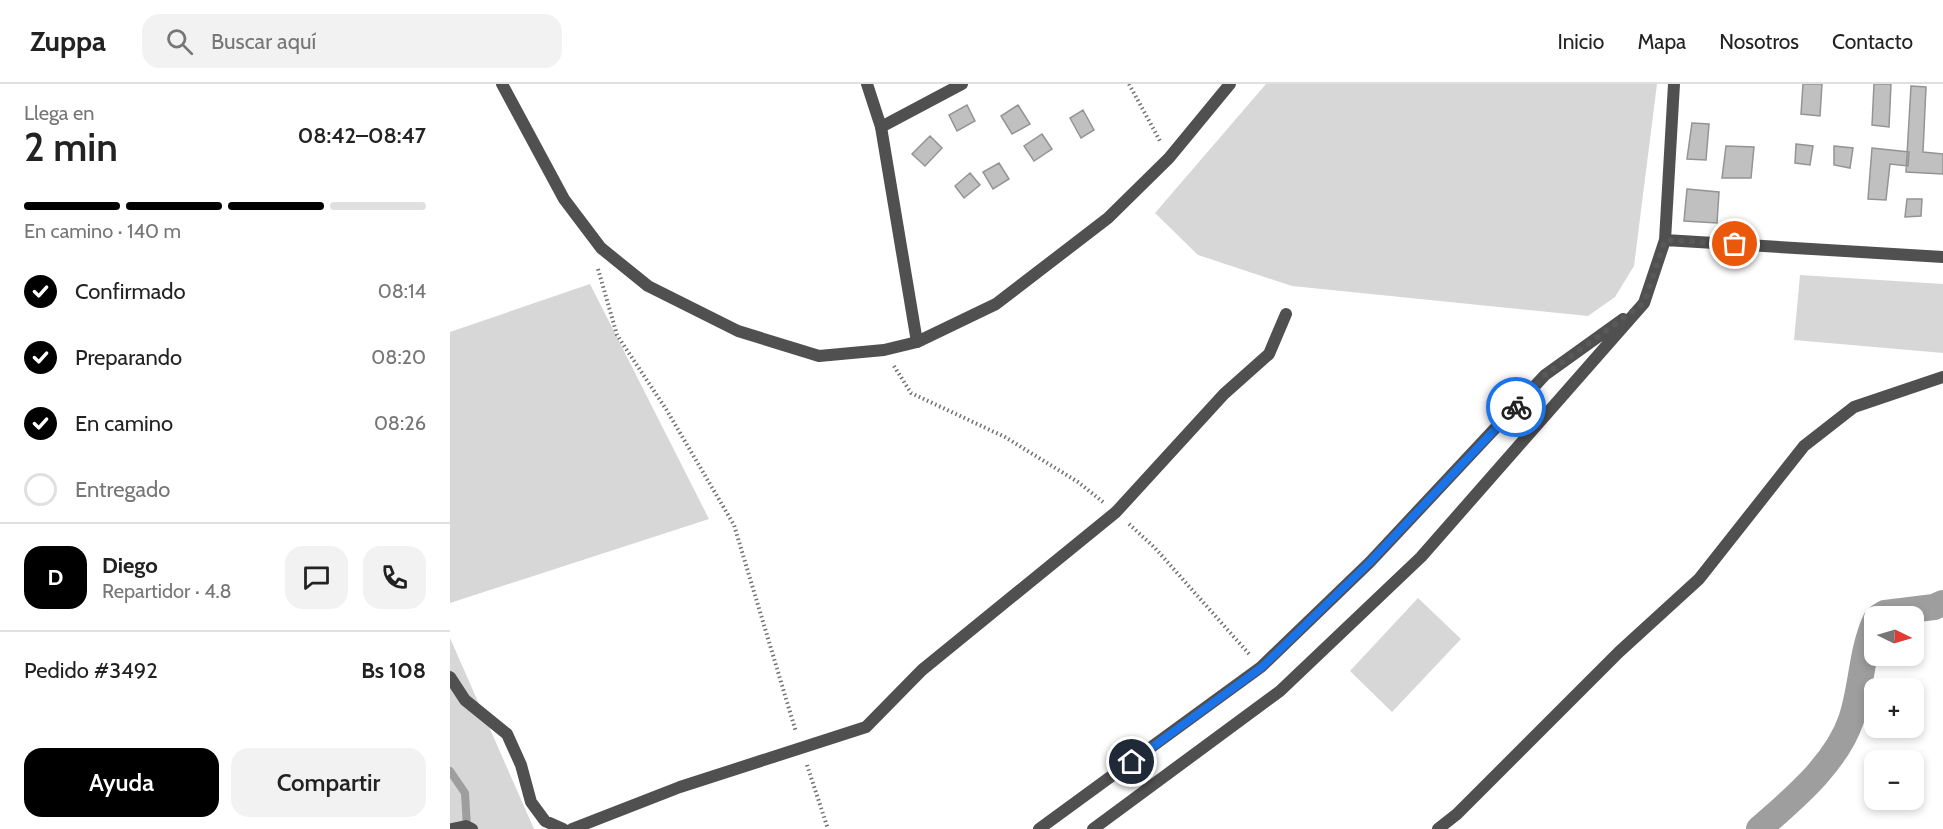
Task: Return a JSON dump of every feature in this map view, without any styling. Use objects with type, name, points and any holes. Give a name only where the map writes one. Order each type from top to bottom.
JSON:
[{"type":"street","points":[[502,84],[564,200],[601,248],[648,286],[738,331],[819,356],[884,350],[917,342],[996,304],[1108,218],[1169,158],[1230,84]]},
{"type":"street","points":[[867,84],[881,127],[917,342]]},
{"type":"street","points":[[881,127],[962,84]]},
{"type":"street","points":[[1093,829],[1281,691],[1405,573],[1641,306],[1665,240],[1674,84]]},
{"type":"street","points":[[1665,240],[1943,256]]},
{"type":"street","points":[[1039,829],[1262,667],[1370,562],[1545,375],[1641,306]]},
{"type":"street","points":[[572,829],[680,787],[866,727],[922,670],[1116,512],[1224,394],[1269,354],[1286,314]]},
{"type":"street","points":[[1438,829],[1457,814],[1619,651],[1699,579],[1804,447],[1854,407],[1943,376]]},
{"type":"street","points":[[450,677],[465,700],[507,734],[521,765],[531,802],[545,820],[563,829]]},
{"type":"street","points":[[452,829],[466,826],[472,829]]},
{"type":"path","points":[[1129,84],[1169,158]]},
{"type":"path","points":[[601,248],[597,272],[617,335],[666,408],[734,525],[801,748],[828,829]]},
{"type":"path","points":[[884,350],[910,393],[1005,437],[1078,482],[1116,512],[1155,548],[1262,667]]},
{"type":"shaded area","points":[[1266,84],[1657,84],[1634,266],[1615,297],[1588,316],[1292,286],[1198,255],[1155,213]]},
{"type":"shaded area","points":[[1800,275],[1943,284],[1943,353],[1794,340]]},
{"type":"shaded area","points":[[590,284],[709,519],[450,603],[450,332]]},
{"type":"shaded area","points":[[1418,598],[1461,639],[1392,712],[1350,671]]},
{"type":"shaded area","points":[[450,638],[534,829],[450,829]]},
{"type":"building","points":[[1803,84],[1822,84],[1820,116],[1801,114]]},
{"type":"building","points":[[1874,84],[1891,84],[1889,127],[1872,125]]},
{"type":"building","points":[[1911,86],[1926,87],[1923,152],[1943,154],[1943,174],[1906,172]]},
{"type":"building","points":[[967,105],[975,121],[957,131],[949,115]]},
{"type":"building","points":[[1018,105],[1030,124],[1012,134],[1001,116]]},
{"type":"building","points":[[1083,110],[1094,130],[1081,138],[1070,118]]},
{"type":"building","points":[[1692,123],[1709,124],[1706,160],[1687,159]]},
{"type":"building","points":[[1042,134],[1052,149],[1034,161],[1024,146]]},
{"type":"building","points":[[930,136],[942,148],[925,166],[912,154]]},
{"type":"building","points":[[1796,144],[1813,146],[1810,165],[1795,163]]},
{"type":"building","points":[[1726,146],[1754,147],[1751,178],[1722,178]]},
{"type":"building","points":[[1834,146],[1853,148],[1850,168],[1834,165]]},
{"type":"building","points":[[1872,148],[1909,152],[1908,166],[1890,164],[1886,200],[1868,199]]},
{"type":"building","points":[[999,163],[1009,179],[993,189],[983,172]]},
{"type":"building","points":[[970,173],[980,185],[964,198],[955,186]]},
{"type":"building","points":[[1687,189],[1719,192],[1717,223],[1684,221]]},
{"type":"building","points":[[1907,199],[1922,199],[1921,216],[1905,217]]},
{"type":"waterway","points":[[1924,608],[1943,603]]},
{"type":"waterway","points":[[1759,829],[1812,780],[1835,752],[1855,708],[1864,661]]},
{"type":"waterway","points":[[450,771],[465,793],[467,828]]},
{"type":"way so far","points":[[1516,407],[1545,375],[1644,303],[1665,240],[1735,244]]},
{"type":"route","points":[[1132,762],[1262,667],[1370,562],[1516,407]]}]
